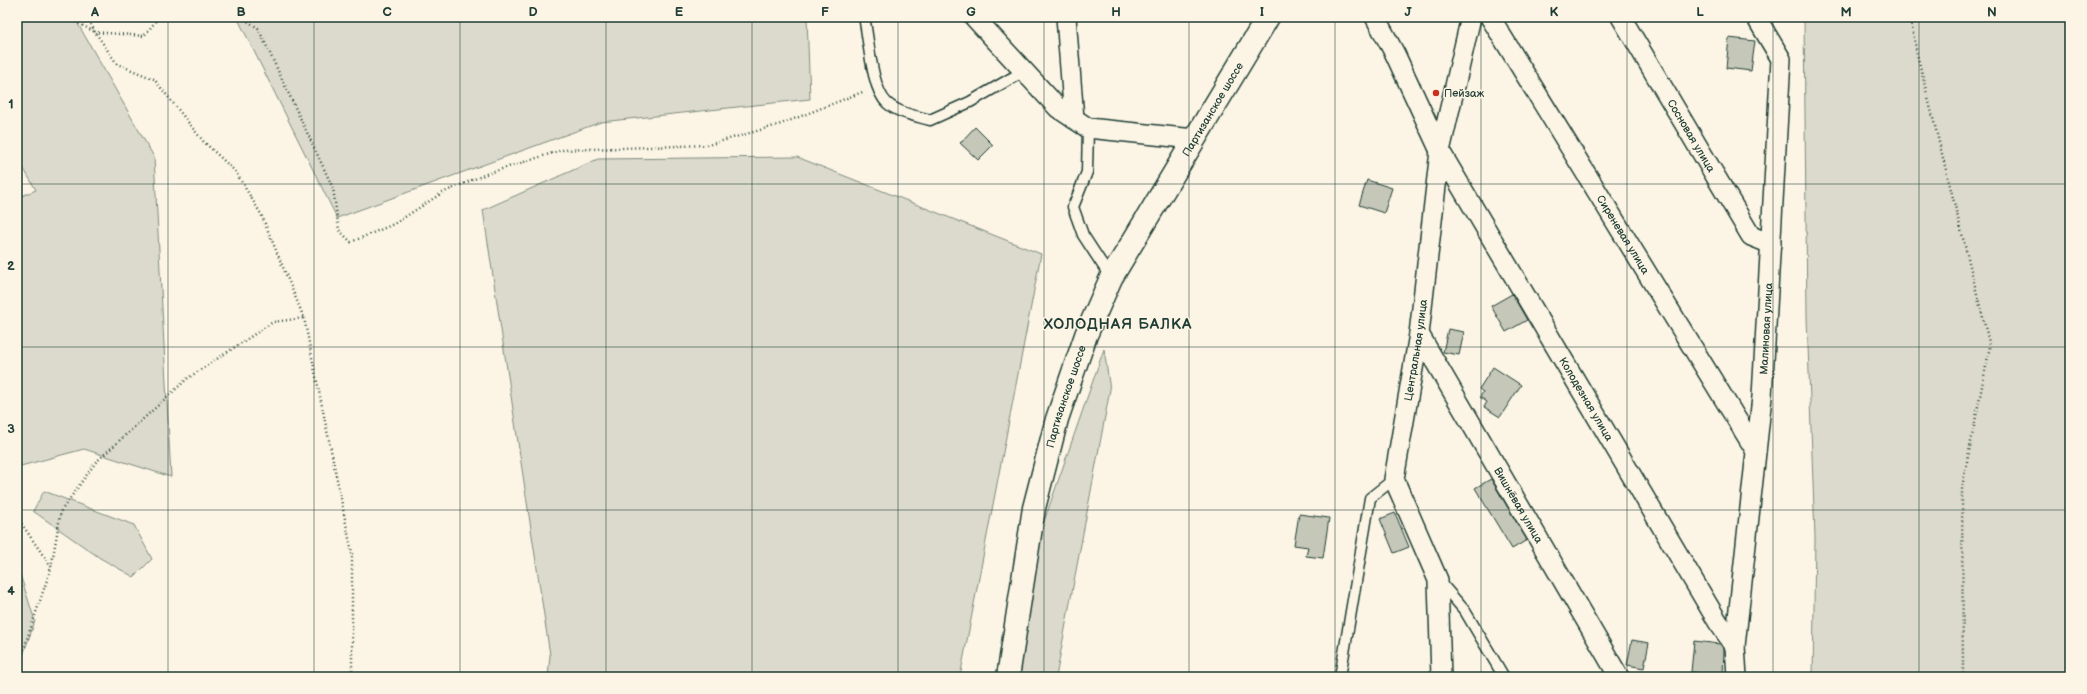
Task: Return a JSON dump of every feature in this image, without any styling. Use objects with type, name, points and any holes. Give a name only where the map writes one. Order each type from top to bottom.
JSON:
[{"type":"main road","name":"Партизанское шоссе","points":[[1008,677],[1034,508],[1055,426],[1086,335],[1111,278],[1268,17]]},
{"type":"street","points":[[974,17],[1058,108],[1081,124],[1194,139]]},
{"type":"street","points":[[1066,17],[1081,124]]},
{"type":"street","name":"Колодезная улица","points":[[1375,17],[1395,54],[1440,151],[1718,622],[1735,646]]},
{"type":"street","name":"Центральная улица","points":[[1394,479],[1419,334],[1440,151],[1471,17]]},
{"type":"street","name":"Сиреневая улица","points":[[1490,17],[1756,451]]},
{"type":"street","name":"Сосновая улица","points":[[1621,17],[1752,236],[1770,244]]},
{"type":"street","name":"Малиновая улица","points":[[1737,677],[1735,646],[1762,397],[1781,59],[1756,17]]},
{"type":"street","name":"Вишнёвая улица","points":[[1419,334],[1619,677]]},
{"type":"street","points":[[1394,479],[1438,580],[1440,677]]},
{"type":"lane","points":[[864,17],[877,86],[887,102],[906,113],[930,120],[970,102],[1024,71]]},
{"type":"lane","points":[[1081,124],[1087,172],[1074,207],[1083,235],[1111,278]]},
{"type":"lane","points":[[1340,677],[1370,498],[1394,479]]},
{"type":"lane","points":[[1438,580],[1465,611],[1504,677]]},
{"type":"path","points":[[66,17],[95,32],[144,36],[159,17]]},
{"type":"path","points":[[87,17],[95,32],[117,64],[154,79],[203,141],[235,171],[261,214],[304,318],[352,553],[352,677]]},
{"type":"path","points":[[241,17],[258,28],[333,188],[339,230],[351,242],[394,224],[442,193],[486,174],[562,150],[708,145],[781,124],[877,86]]},
{"type":"path","points":[[1910,17],[1917,54],[1990,346],[1962,488],[1963,677]]},
{"type":"path","points":[[17,669],[51,568],[61,511],[96,462],[188,378],[273,322],[304,318]]},
{"type":"path","points":[[17,517],[51,568]]},
{"type":"shaded area","points":[[17,17],[74,17],[154,157],[171,477],[84,449],[17,467],[17,198],[36,190],[17,157]]},
{"type":"shaded area","points":[[237,17],[807,17],[810,99],[601,122],[337,218]]},
{"type":"shaded area","points":[[1804,17],[2070,17],[2070,677],[1813,677],[1815,537],[1807,318]]},
{"type":"shaded area","points":[[797,157],[1041,254],[960,677],[548,677],[550,655],[483,210],[598,159]]},
{"type":"shaded area","points":[[1104,349],[1110,390],[1056,677],[1017,677],[1040,533]]},
{"type":"shaded area","points":[[44,491],[134,525],[152,559],[134,577],[100,558],[33,511]]},
{"type":"shaded area","points":[[17,565],[35,621],[17,672]]},
{"type":"building","points":[[1729,38],[1755,41],[1751,71],[1726,68]]},
{"type":"building","points":[[975,127],[993,145],[978,160],[960,143]]},
{"type":"building","points":[[1367,180],[1392,188],[1384,213],[1359,205]]},
{"type":"building","points":[[1512,294],[1527,320],[1506,332],[1491,306]]},
{"type":"building","points":[[1448,329],[1464,332],[1459,355],[1443,352]]},
{"type":"building","points":[[1493,367],[1521,385],[1500,417],[1484,407],[1487,402],[1480,397],[1483,392],[1479,389]]},
{"type":"building","points":[[1491,479],[1527,540],[1512,549],[1475,488]]},
{"type":"building","points":[[1395,513],[1409,547],[1394,553],[1380,519]]},
{"type":"building","points":[[1299,514],[1329,518],[1323,558],[1306,556],[1308,547],[1294,545]]},
{"type":"building","points":[[1632,640],[1649,643],[1644,668],[1627,665]]},
{"type":"building","points":[[1694,641],[1720,644],[1724,650],[1723,676],[1691,672]]},
{"type":"place","name":"Пейзаж","points":[[1436,93]]},
{"type":"district","name":"ХОЛОДНАЯ БАЛКА","points":[[1118,324]]}]
